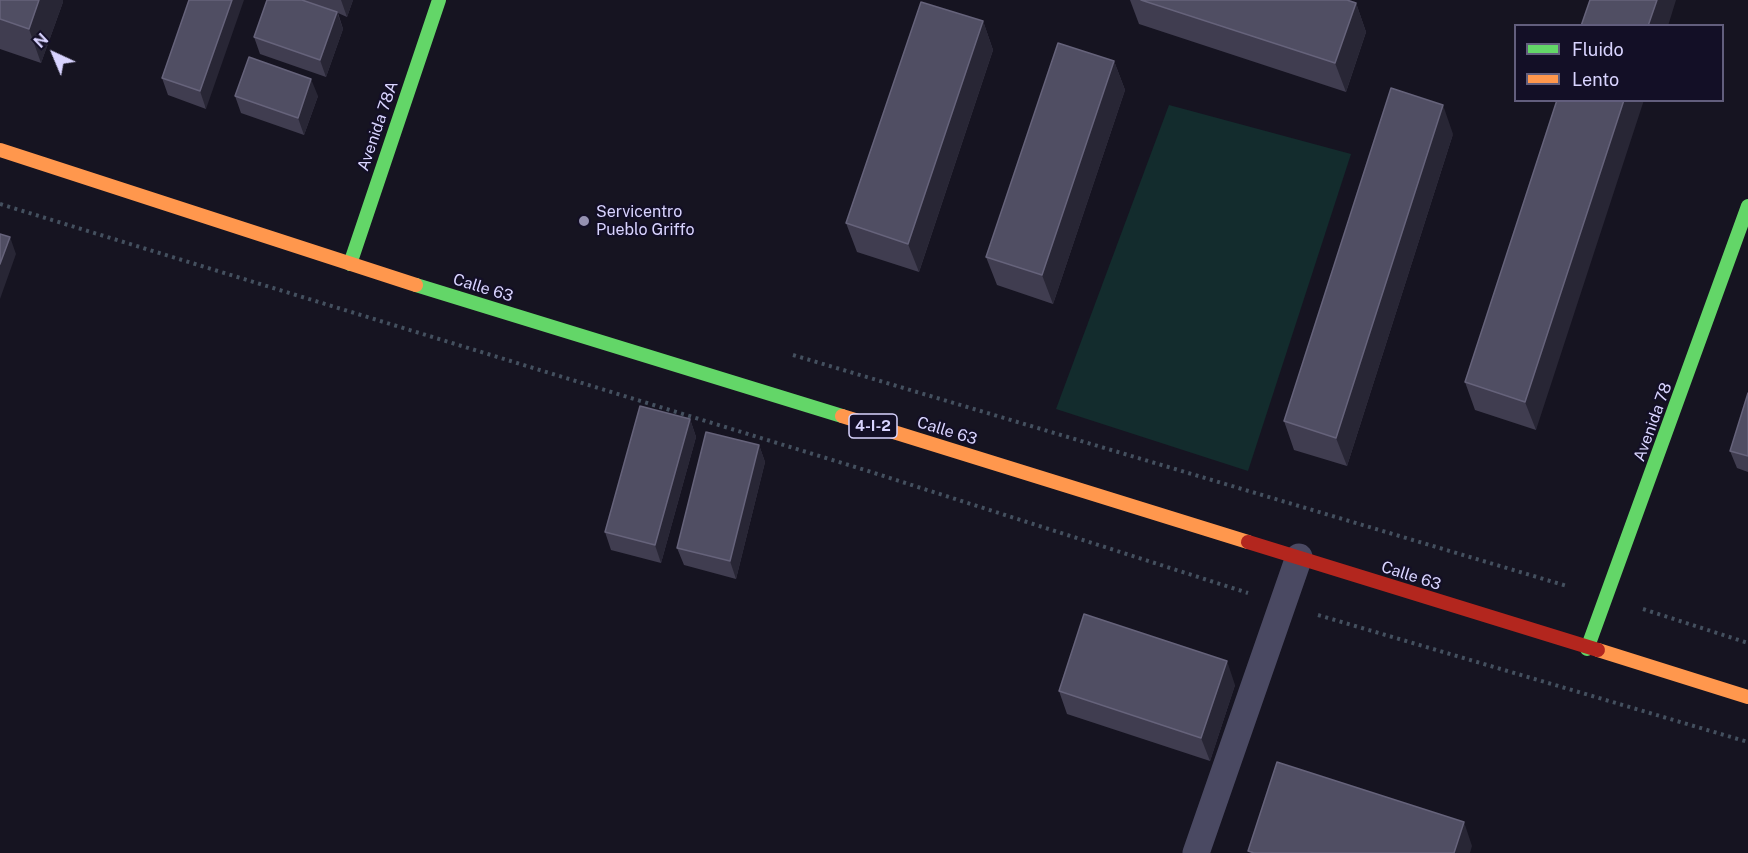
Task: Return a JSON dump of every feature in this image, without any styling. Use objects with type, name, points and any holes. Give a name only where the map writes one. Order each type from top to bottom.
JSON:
[{"type":"main road","name":"Avenida 78A","points":[[350,264],[439,0]]},
{"type":"main road","name":"Calle 63","points":[[0,150],[350,264],[1748,697]]},
{"type":"main road","name":"Avenida 78","points":[[1587,649],[1608,598],[1748,206]]},
{"type":"lane","points":[[1196,853],[1299,558]]},
{"type":"path","points":[[0,204],[865,470],[1283,604],[1748,742]]},
{"type":"path","points":[[793,355],[1608,598],[1748,643]]},
{"type":"green space","points":[[1169,105],[1351,154],[1248,471],[1056,409]]},
{"type":"building","points":[[0,0],[39,0],[29,29],[0,19]]},
{"type":"building","points":[[189,0],[232,0],[200,91],[162,78]]},
{"type":"building","points":[[267,0],[302,0],[337,12],[320,60],[254,37]]},
{"type":"building","points":[[1141,0],[1347,0],[1356,3],[1335,63]]},
{"type":"building","points":[[1590,0],[1657,0],[1649,24],[1582,24]]},
{"type":"building","points":[[921,2],[983,21],[908,244],[846,223]]},
{"type":"building","points":[[1058,43],[1114,61],[1042,275],[986,257]]},
{"type":"building","points":[[249,57],[311,79],[298,118],[235,96]]},
{"type":"building","points":[[1391,88],[1443,105],[1336,438],[1284,421]]},
{"type":"building","points":[[1556,102],[1623,102],[1525,402],[1465,382]]},
{"type":"building","points":[[0,234],[10,237],[0,264]]},
{"type":"building","points":[[1748,393],[1748,456],[1730,451]]},
{"type":"building","points":[[640,406],[690,419],[655,545],[605,532]]},
{"type":"building","points":[[706,432],[759,445],[730,561],[677,548]]},
{"type":"building","points":[[1084,614],[1227,661],[1201,738],[1059,691]]},
{"type":"building","points":[[1277,762],[1464,822],[1454,853],[1254,853],[1248,851]]},
{"type":"traffic: fast","points":[[350,264],[439,0]]},
{"type":"traffic: fast","points":[[1587,649],[1748,206]]},
{"type":"traffic: fast","points":[[416,285],[842,416]]},
{"type":"traffic: slow","points":[[0,150],[416,285]]},
{"type":"traffic: slow","points":[[842,416],[1248,542]]},
{"type":"traffic: slow","points":[[1598,650],[1748,697]]},
{"type":"traffic: jam","points":[[1248,542],[1598,650]]},
{"type":"place","name":"Servicentro Pueblo Griffo","points":[[584,221]]}]
